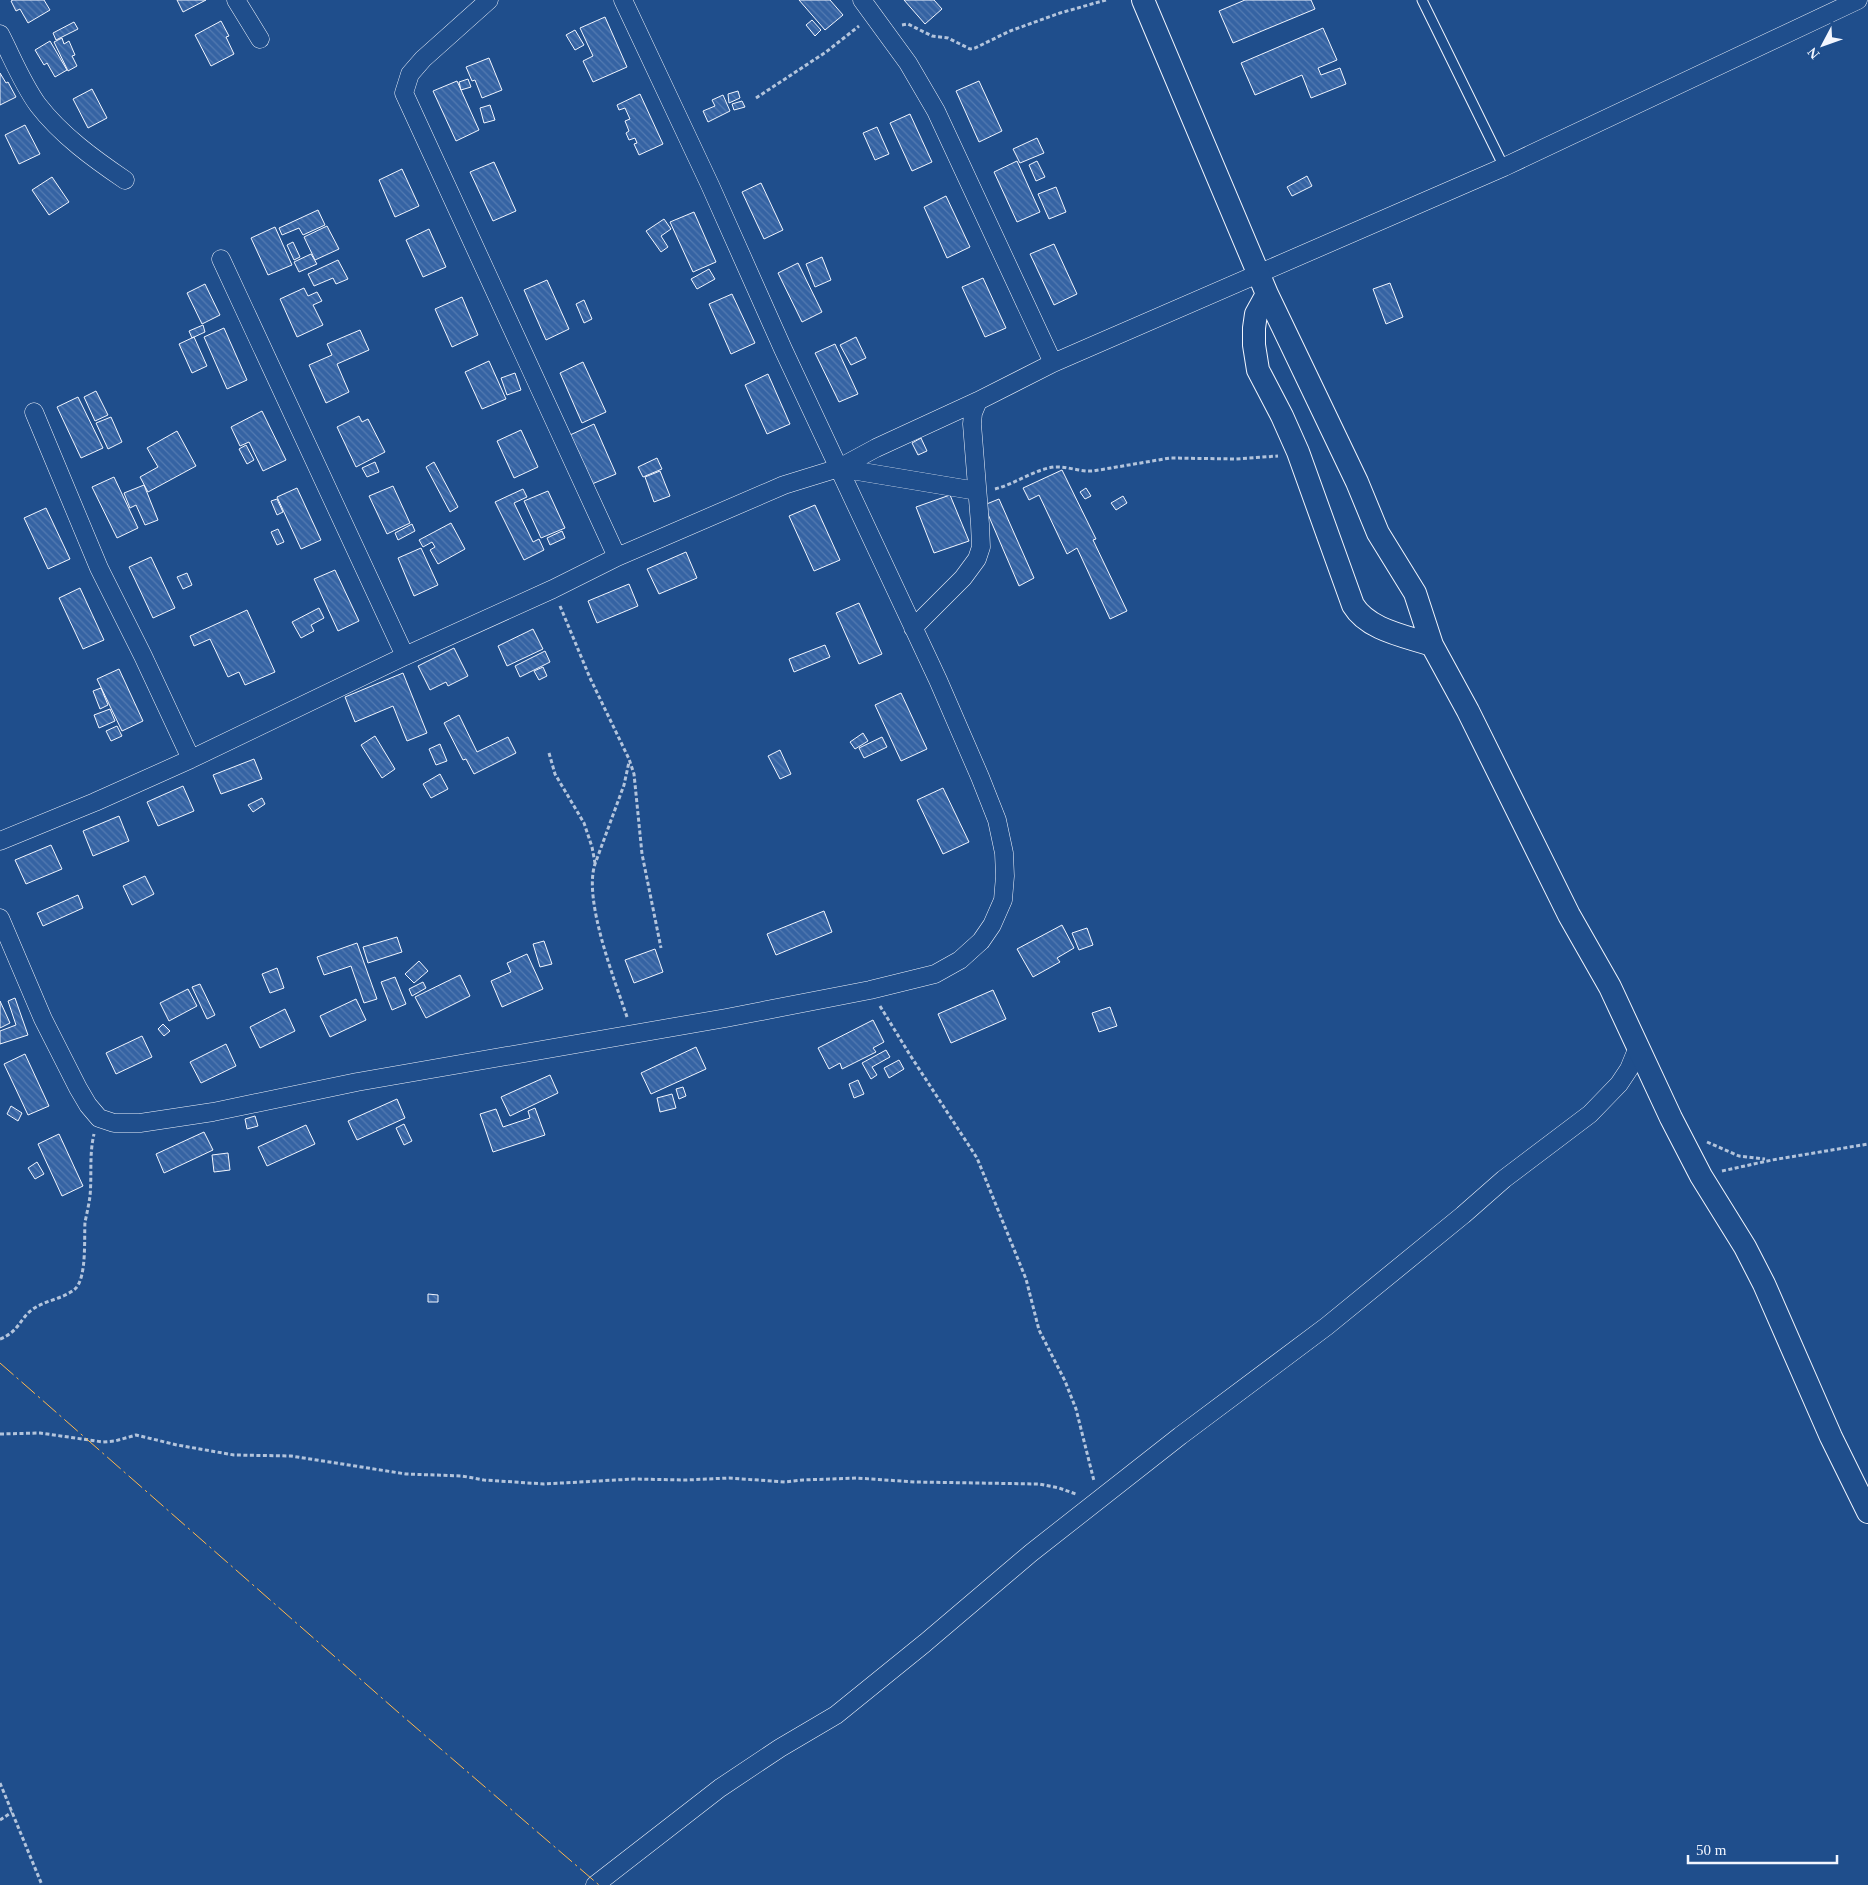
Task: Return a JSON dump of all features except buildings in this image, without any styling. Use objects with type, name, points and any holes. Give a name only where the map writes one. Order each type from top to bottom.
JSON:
[{"type":"street","points":[[236,0],[260,39]]},
{"type":"street","points":[[489,0],[423,59],[410,74],[404,93],[617,557]]},
{"type":"street","points":[[0,918],[49,1032],[83,1097],[99,1118],[114,1123],[140,1123],[177,1118],[357,1082],[726,1018],[870,990],[935,974],[960,960],[981,941],[992,925],[1003,900],[1005,876],[1004,853],[997,820],[960,728],[623,0]]},
{"type":"street","points":[[862,0],[923,86],[1052,363]]},
{"type":"street","points":[[1143,0],[1267,294],[1356,482],[1378,533],[1415,593],[1432,645],[1468,711],[1569,915],[1610,987],[1671,1118],[1701,1176],[1745,1246],[1764,1284],[1831,1438],[1868,1512]]},
{"type":"street","points":[[0,841],[95,802],[191,759],[617,557],[784,485],[839,468],[876,448],[978,401],[1052,363],[1504,168],[1858,0]]},
{"type":"street","points":[[0,34],[24,82],[39,105],[57,126],[86,152],[125,180]]},
{"type":"street","points":[[221,259],[405,656]]},
{"type":"street","points":[[1267,294],[1256,314],[1254,328],[1255,358],[1258,370],[1298,452],[1346,587],[1359,614],[1367,620],[1393,632],[1432,645]]},
{"type":"street","points":[[913,628],[963,578],[977,559],[980,539],[972,424],[973,413],[978,401]]},
{"type":"street","points":[[34,412],[99,568],[139,647],[191,759]]},
{"type":"street","points":[[839,468],[977,492]]},
{"type":"street","points":[[595,1885],[720,1788],[780,1748],[836,1715],[1031,1553],[1180,1436],[1327,1326],[1504,1179],[1590,1114],[1619,1084],[1629,1069],[1638,1048]]},
{"type":"lane","points":[[1422,0],[1504,168]]},
{"type":"path","points":[[887,33],[898,26],[908,24],[932,36],[948,38],[970,49],[1060,12],[1106,0]]},
{"type":"path","points":[[756,98],[833,48],[873,15]]},
{"type":"path","points":[[977,492],[1001,488],[1025,477],[1055,467],[1082,472],[1170,458],[1264,458],[1298,452]]},
{"type":"path","points":[[553,589],[590,678],[629,759],[634,774],[642,854],[661,948]]},
{"type":"path","points":[[549,753],[554,774],[584,823],[592,847],[595,864]]},
{"type":"path","points":[[629,759],[624,786],[593,871],[593,896],[596,918],[633,1034]]},
{"type":"path","points":[[870,990],[977,1158],[1026,1279],[1039,1330],[1066,1381],[1076,1409],[1096,1502]]},
{"type":"path","points":[[0,1339],[13,1332],[34,1308],[66,1294],[79,1284],[90,1194],[92,1144],[99,1118]]},
{"type":"path","points":[[1700,1138],[1739,1156],[1772,1160]]},
{"type":"path","points":[[1701,1176],[1772,1160],[1868,1144]]},
{"type":"path","points":[[0,1434],[40,1433],[103,1442],[115,1441],[136,1435],[177,1445],[234,1455],[291,1456],[406,1474],[462,1476],[484,1480],[544,1484],[634,1479],[686,1480],[728,1478],[786,1482],[856,1478],[915,1482],[1026,1483],[1059,1488],[1096,1502]]},
{"type":"path","points":[[0,1783],[42,1885]]},
{"type":"path","points":[[0,1820],[12,1812]]},
{"type":"power","points":[[0,1363],[399,1713],[599,1885]]}]
